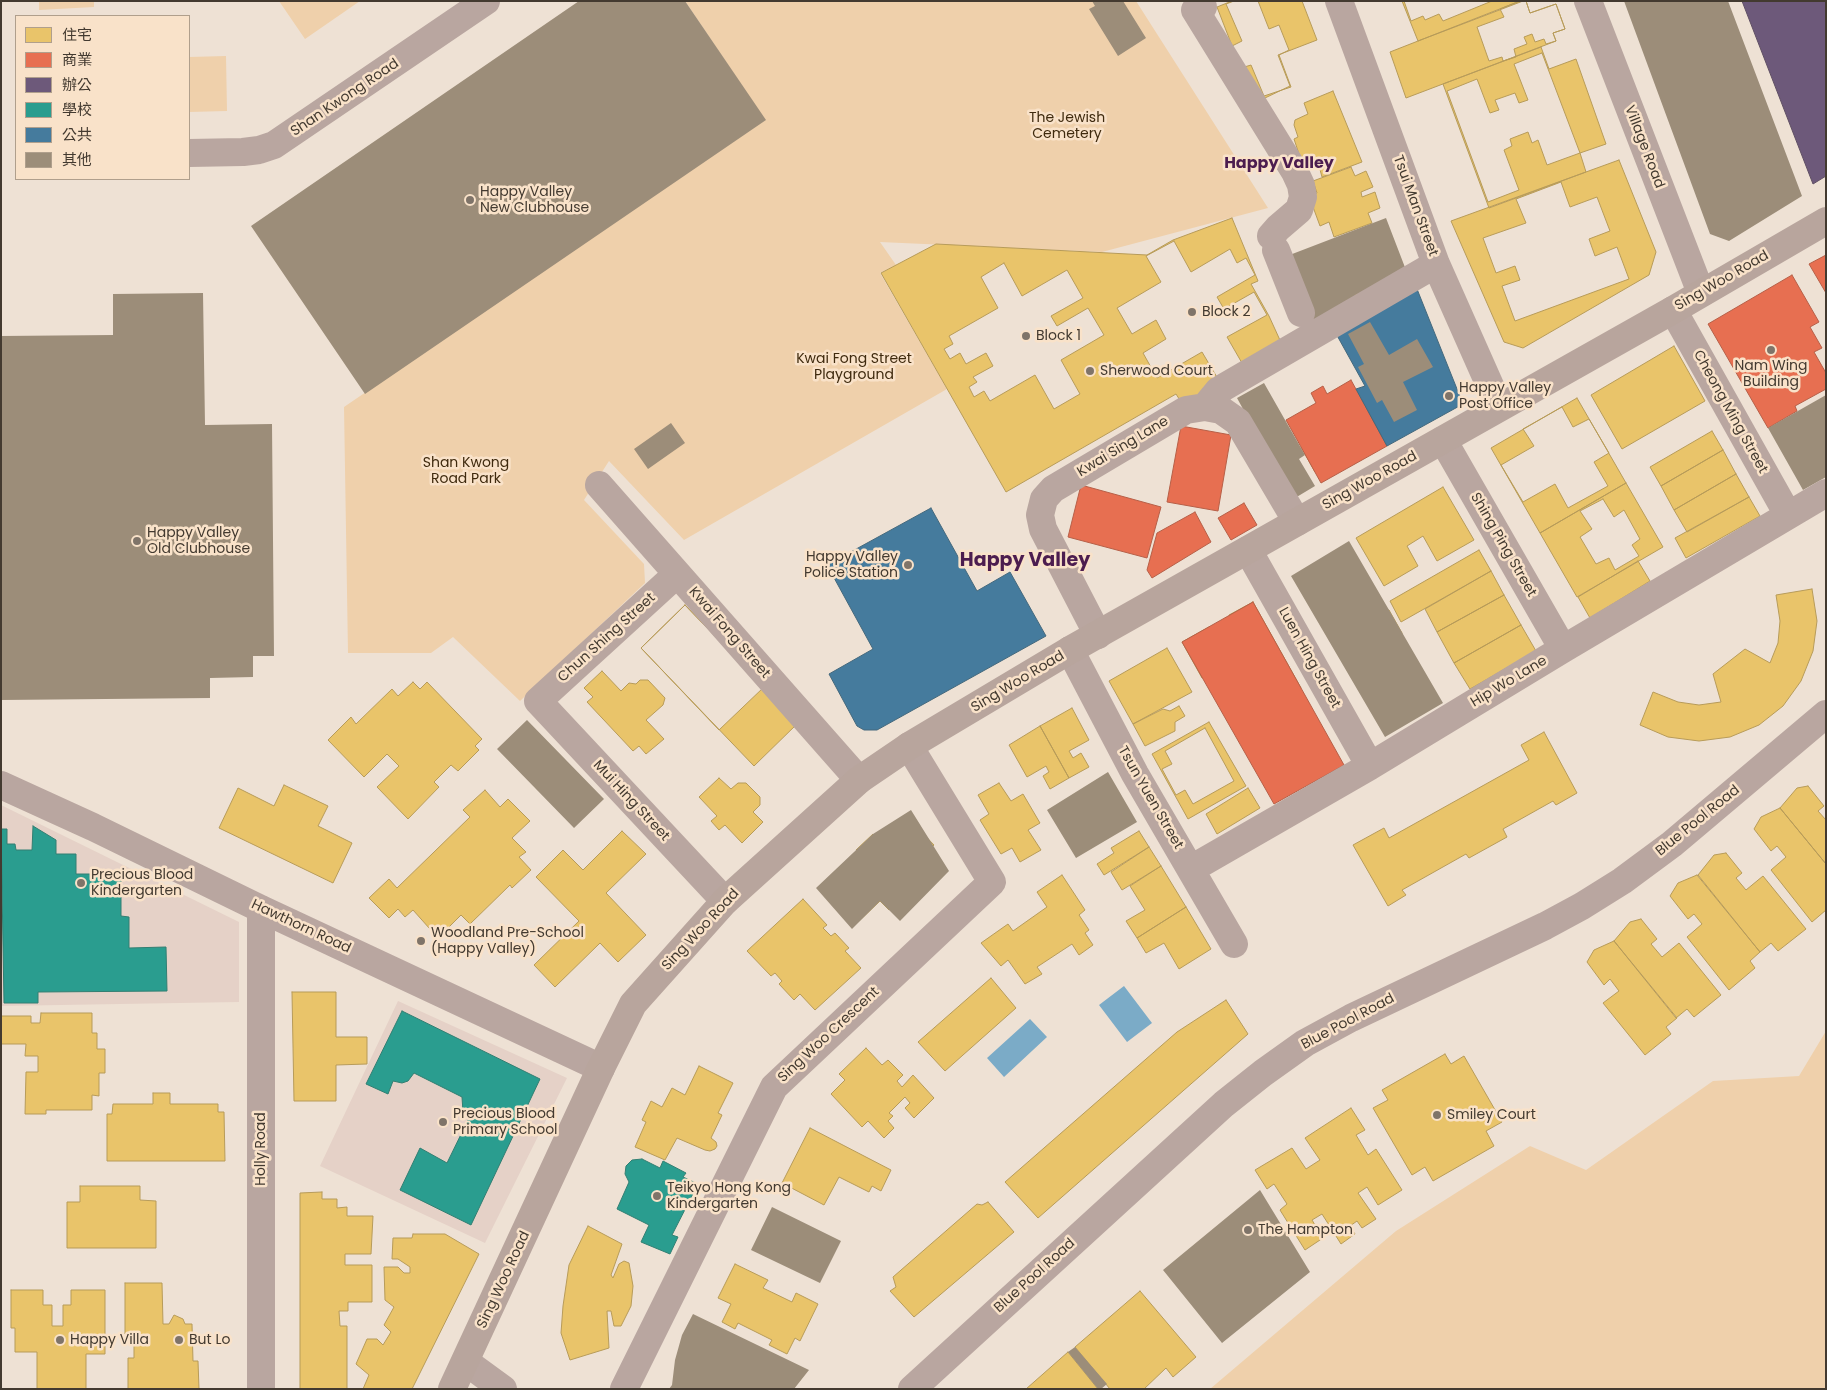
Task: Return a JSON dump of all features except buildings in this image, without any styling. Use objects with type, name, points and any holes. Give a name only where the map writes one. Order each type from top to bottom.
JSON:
[{"type":"street","name":"Shan Kwong Road","points":[[190,153],[243,152],[259,150],[274,145],[486,1]]},
{"type":"street","name":"Tsui Man Street","points":[[1339,1],[1436,264],[1499,406]]},
{"type":"street","name":"Village Road","points":[[1588,1],[1701,293]]},
{"type":"street","points":[[1203,7],[1196,10],[1301,184],[1303,197],[1299,210],[1278,228],[1274,243],[1301,314]]},
{"type":"street","name":"Sing Woo Road","points":[[452,1389],[601,1068],[633,1004],[725,901],[859,780],[909,746],[1070,650],[1443,440],[1499,406],[1673,310],[1826,221]]},
{"type":"street","points":[[1297,522],[1238,422],[1220,410],[1205,407],[1219,390],[1436,264]]},
{"type":"street","name":"Cheong Ming Street","points":[[1673,310],[1788,515]]},
{"type":"street","name":"Kwai Sing Lane","points":[[1098,634],[1043,530],[1040,515],[1044,499],[1053,489],[1186,410],[1205,407]]},
{"type":"street","name":"Shing Ping Street","points":[[1443,440],[1563,649]]},
{"type":"street","name":"Kwai Fong Street","points":[[599,485],[859,780]]},
{"type":"street","name":"Hip Wo Lane","points":[[1191,869],[1370,766],[1826,493]]},
{"type":"street","name":"Luen Hing Street","points":[[1248,550],[1370,766]]},
{"type":"street","name":"Chun Shing Street","points":[[538,701],[677,574]]},
{"type":"street","name":"Tsun Yuen Street","points":[[1070,650],[1135,774],[1234,944]]},
{"type":"street","name":"Mui Hing Street","points":[[538,701],[725,901]]},
{"type":"street","name":"Blue Pool Road","points":[[912,1389],[1224,1104],[1263,1073],[1305,1043],[1350,1018],[1546,926],[1622,881],[1672,844],[1826,714]]},
{"type":"street","name":"Sing Woo Crescent","points":[[624,1389],[774,1087],[992,882],[909,746]]},
{"type":"street","name":"Hawthorn Road","points":[[1,785],[601,1068]]},
{"type":"street","name":"Holly Road","points":[[261,909],[261,1389]]},
{"type":"street","points":[[466,1362],[503,1389]]},
{"type":"shaded area","name":"Precious Blood Kindergarten","points":[[1,805],[239,922],[239,1002],[1,1006]]},
{"type":"shaded area","name":"Precious Blood Primary School","points":[[398,1001],[567,1078],[485,1243],[320,1166]]},
{"type":"green space","points":[[39,1],[94,1],[94,7],[39,10]]},
{"type":"green space","points":[[279,1],[360,1],[305,39]]},
{"type":"green space","points":[[685,1],[1136,1],[1268,208],[1102,252],[880,242],[896,265],[880,273],[947,389],[684,540],[609,461],[584,500],[644,564],[645,583],[520,701],[453,637],[431,653],[348,653],[344,407],[765,120]]},
{"type":"green space","points":[[226,56],[227,111],[190,112],[190,57]]},
{"type":"green space","points":[[1826,1031],[1826,1389],[1210,1389],[1396,1231],[1530,1146],[1586,1170],[1713,1081],[1799,1076]]},
{"type":"water","points":[[1124,986],[1152,1023],[1127,1042],[1099,1005]]},
{"type":"water","points":[[1030,1019],[1047,1037],[1004,1077],[987,1058]]},
{"type":"place","name":"Happy Valley New Clubhouse","points":[[470,200]]},
{"type":"place","name":"Block 2","points":[[1192,312]]},
{"type":"place","name":"Block 1","points":[[1026,336]]},
{"type":"place","name":"Nam Wing Building","points":[[1771,350]]},
{"type":"place","name":"Sherwood Court","points":[[1090,371]]},
{"type":"place","name":"Happy Valley Post Office","points":[[1449,396]]},
{"type":"place","name":"Happy Valley Old Clubhouse","points":[[137,541]]},
{"type":"place","name":"Happy Valley Police Station","points":[[908,565]]},
{"type":"place","name":"Precious Blood Kindergarten","points":[[81,883]]},
{"type":"place","name":"Woodland Pre-School (Happy Valley)","points":[[421,941]]},
{"type":"place","name":"Smiley Court","points":[[1437,1115]]},
{"type":"place","name":"Precious Blood Primary School","points":[[443,1122]]},
{"type":"place","name":"Teikyo Hong Kong Kindergarten","points":[[657,1196]]},
{"type":"place","name":"The Hampton","points":[[1248,1230]]},
{"type":"place","name":"Happy Villa","points":[[60,1340]]},
{"type":"place","name":"But Lo","points":[[179,1340]]},
{"type":"district","name":"Happy Valley","points":[[1279,164]]},
{"type":"district","name":"Happy Valley","points":[[1025,561]]},
{"type":"park label","name":"The Jewish Cemetery","points":[[1067,126]]},
{"type":"park label","name":"Kwai Fong Street Playground","points":[[854,368]]},
{"type":"park label","name":"Shan Kwong Road Park","points":[[466,472]]}]
